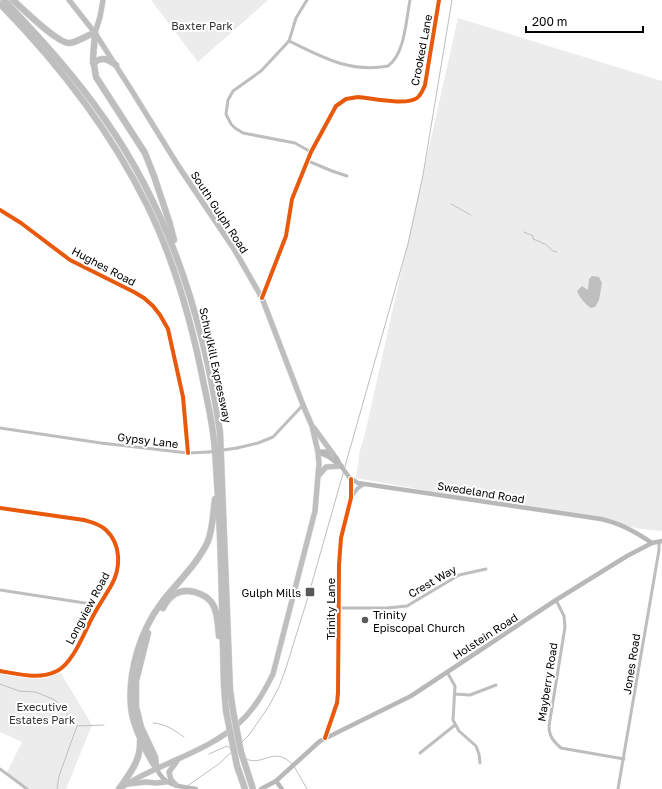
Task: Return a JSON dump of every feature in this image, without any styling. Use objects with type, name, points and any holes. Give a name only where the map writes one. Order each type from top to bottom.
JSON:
[{"type":"highway","name":"Schuylkill Expressway","points":[[4,0],[66,67],[105,119],[141,179],[178,258],[194,305],[216,404],[220,432],[230,690],[241,752],[252,789]]},
{"type":"highway","points":[[13,0],[63,42],[75,42],[84,36],[95,33],[93,63],[95,73],[100,84],[141,146],[148,161],[169,221],[178,258]]},
{"type":"highway","name":"Schuylkill Expressway","points":[[0,4],[60,70],[83,100],[120,156],[146,204],[170,259],[184,300],[196,347],[212,426],[222,602],[226,711],[237,766],[245,789]]},
{"type":"highway","points":[[93,63],[102,59],[108,60],[116,66]]},
{"type":"highway","points":[[156,769],[140,738],[131,709],[131,679],[138,649],[145,629],[161,603],[203,552],[208,540],[215,497],[215,460]]},
{"type":"highway","points":[[156,769],[154,757],[141,727],[136,707],[136,682],[148,632],[165,605],[175,594],[184,591],[195,592],[205,596],[212,602],[218,622],[224,672]]},
{"type":"highway","points":[[119,789],[130,774],[138,759],[140,738]]},
{"type":"main road","name":"South Gulph Road","points":[[69,0],[95,33],[179,167],[234,249],[262,298],[312,426],[318,452],[318,476],[315,511],[273,674],[257,702],[239,724],[213,742],[181,758]]},
{"type":"main road","points":[[95,33],[103,0]]},
{"type":"main road","points":[[312,426],[338,459],[341,466],[350,478]]},
{"type":"main road","points":[[318,452],[325,451],[333,454]]},
{"type":"main road","points":[[318,452],[329,457],[341,466]]},
{"type":"main road","points":[[318,476],[326,467],[341,466]]},
{"type":"main road","name":"Swedeland Road","points":[[350,478],[358,483],[601,519],[621,525],[652,543]]},
{"type":"main road","points":[[652,543],[661,541]]},
{"type":"main road","name":"Holstein Road","points":[[325,738],[411,696],[556,600],[627,556],[652,543]]},
{"type":"main road","points":[[261,789],[276,781],[308,751],[325,738]]},
{"type":"main road","points":[[119,789],[156,769],[181,758]]},
{"type":"main road","points":[[176,785],[171,780],[169,772],[173,765],[181,758]]},
{"type":"main road","points":[[156,769],[166,782]]},
{"type":"main road","points":[[276,781],[282,789]]},
{"type":"main road","points":[[127,784],[166,782],[196,789]]},
{"type":"street","points":[[307,0],[296,18],[289,41],[261,71],[232,91],[228,100],[226,114],[231,124],[240,131],[295,143],[311,152]]},
{"type":"street","points":[[289,41],[330,61],[344,65],[358,67],[388,66],[399,53],[410,0]]},
{"type":"street","name":"Crooked Lane","points":[[262,298],[286,236],[292,199],[311,152],[332,111],[346,99],[358,97],[405,102],[416,99],[420,95],[425,85],[439,0]]},
{"type":"street","points":[[308,161],[332,172],[347,176]]},
{"type":"street","name":"Hughes Road","points":[[0,210],[21,223],[70,260],[144,298],[157,310],[168,329],[183,398],[188,453]]},
{"type":"street","name":"Gypsy Lane","points":[[0,428],[101,443],[188,453],[209,452],[237,448],[274,437],[303,405]]},
{"type":"street","name":"Trinity Lane","points":[[325,738],[337,703],[339,565],[341,538],[351,498],[350,478]]},
{"type":"street","points":[[351,498],[358,488],[365,484]]},
{"type":"street","name":"Longview Road","points":[[0,508],[84,520],[96,524],[106,530],[114,541],[119,562],[112,584],[98,605],[74,652],[59,670],[48,675],[36,676],[0,671]]},
{"type":"street","name":"Jones Road","points":[[618,789],[661,541]]},
{"type":"street","name":"Crest Way","points":[[339,608],[387,608],[408,606],[459,575],[486,569]]},
{"type":"street","points":[[0,590],[98,605]]},
{"type":"street","name":"Mayberry Road","points":[[556,600],[564,616],[565,627],[549,726],[549,735],[561,748],[624,758]]},
{"type":"street","points":[[447,672],[455,686],[453,713],[455,725],[459,731],[476,746],[480,763]]},
{"type":"street","points":[[455,694],[470,695],[496,685]]},
{"type":"street","points":[[420,754],[455,725]]},
{"type":"street","points":[[0,769],[27,789]]},
{"type":"green space","name":"Baxter Park","points":[[151,0],[268,0],[198,62]]},
{"type":"green space","points":[[458,18],[662,81],[662,531],[642,529],[356,478],[360,449],[364,438]]},
{"type":"green space","name":"Executive Estates Park","points":[[59,670],[92,725],[66,789],[27,789],[6,774],[22,742],[0,732],[0,671],[36,676]]},
{"type":"shaded area","points":[[592,276],[599,277],[602,283],[599,300],[595,307],[591,308],[583,301],[577,291],[582,286],[588,290],[589,279]]},
{"type":"waterway","points":[[451,204],[471,215]]},
{"type":"waterway","points":[[524,232],[533,236],[533,239],[543,244],[544,243],[553,251],[557,252]]},
{"type":"waterway","points":[[0,684],[19,691],[36,692],[55,700],[77,725]]},
{"type":"waterway","points":[[153,723],[166,726],[184,737]]},
{"type":"waterway","points":[[57,789],[59,776],[77,726],[104,725]]},
{"type":"waterway","points":[[209,754],[227,746],[231,749]]},
{"type":"waterway","points":[[245,758],[255,761],[279,756],[285,758],[292,764]]},
{"type":"waterway","points":[[294,766],[307,789]]},
{"type":"tram line","points":[[183,789],[220,763],[249,735],[269,706],[279,687],[286,668],[308,597],[408,244],[423,175],[452,0]]},
{"type":"cycle path","points":[[262,298],[286,236],[292,199],[311,152],[336,106],[346,99],[358,97],[388,101],[405,101],[418,97],[425,85],[439,0]]},
{"type":"cycle path","points":[[0,210],[21,223],[70,260],[144,298],[160,315],[168,329],[183,397],[188,453]]},
{"type":"cycle path","points":[[325,738],[337,703],[339,565],[341,538],[351,498],[351,479]]},
{"type":"cycle path","points":[[0,508],[92,522],[104,528],[111,536],[115,542],[118,556],[117,570],[112,584],[94,614],[78,647],[63,667],[50,674],[36,676],[0,671]]},
{"type":"place","name":"Gulph Mills","points":[[310,592]]},
{"type":"place","name":"Trinity Episcopal Church","points":[[365,620]]}]
